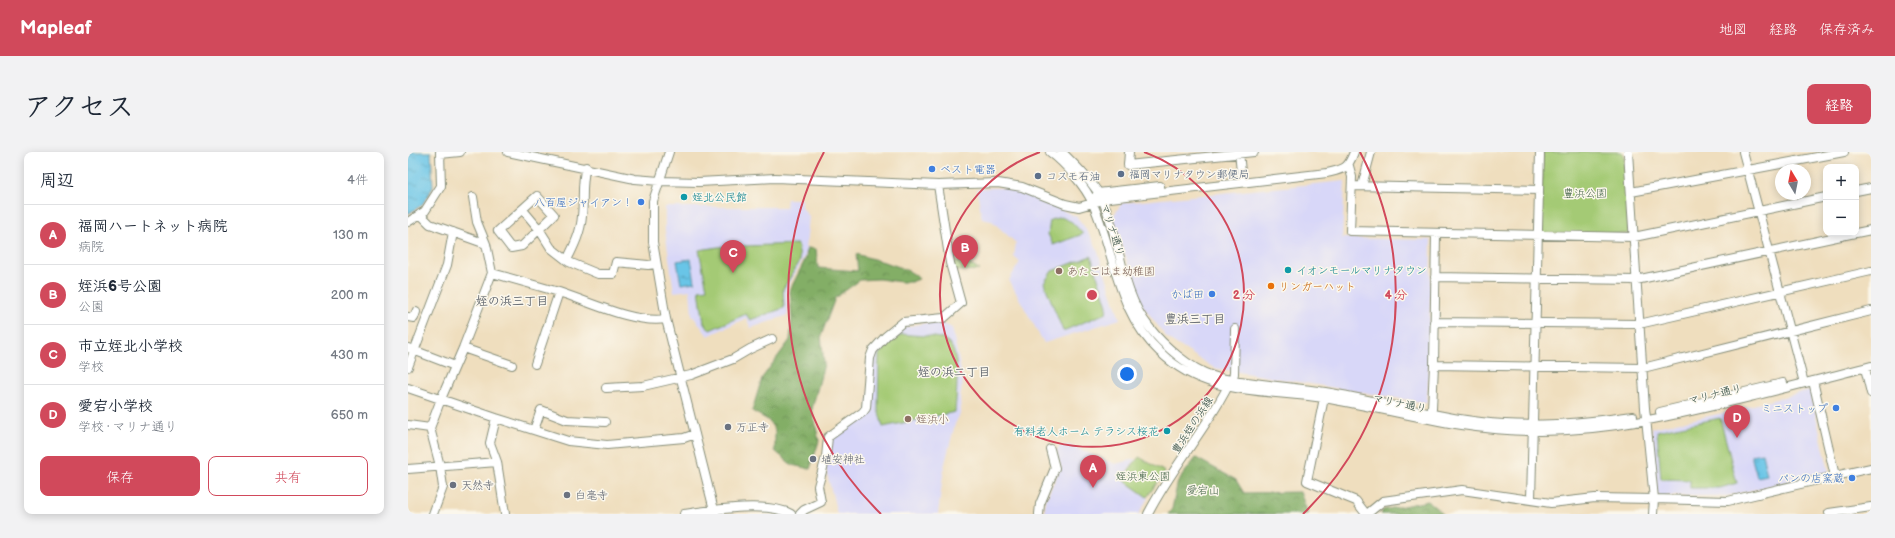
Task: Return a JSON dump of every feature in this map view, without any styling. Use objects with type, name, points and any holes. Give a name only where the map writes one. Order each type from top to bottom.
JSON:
[{"type":"street","points":[[408,222],[425,211],[441,186],[440,153],[460,152]]},
{"type":"street","points":[[508,152],[586,167],[635,179],[659,181],[699,182],[775,178],[938,185],[998,183],[1022,187],[1065,204],[1079,207],[1110,198],[1334,168],[1345,163],[1349,152]]},
{"type":"street","points":[[669,152],[659,181],[652,213],[656,264],[666,319],[714,512]]},
{"type":"street","name":"マリナ通り","points":[[1050,152],[1071,173],[1093,202],[1120,290],[1129,312],[1141,331],[1160,353],[1184,370],[1209,383],[1228,388],[1324,398],[1430,417],[1534,428],[1592,429],[1646,417],[1692,412],[1871,361]]},
{"type":"street","name":"マリナ通り","points":[[1062,152],[1076,165],[1098,193],[1102,201],[1128,287],[1136,307],[1148,326],[1166,346],[1187,362],[1212,376],[1326,392],[1430,417]]},
{"type":"street","points":[[1129,152],[1128,164],[1254,152]]},
{"type":"street","points":[[1093,202],[1098,193],[1327,173],[1343,170],[1348,166],[1354,152]]},
{"type":"street","points":[[1362,186],[1371,152]]},
{"type":"street","points":[[1531,500],[1538,279],[1537,236],[1540,152]]},
{"type":"street","points":[[1628,152],[1639,324],[1654,500],[1653,514]]},
{"type":"street","points":[[1743,152],[1803,380]]},
{"type":"street","points":[[1631,192],[1844,152]]},
{"type":"street","points":[[1239,153],[1241,180]]},
{"type":"street","points":[[1348,166],[1352,177],[1350,231],[1634,237],[1823,198]]},
{"type":"street","points":[[567,260],[578,238],[582,218],[583,176],[586,167]]},
{"type":"street","points":[[800,514],[804,510],[821,502],[818,486],[826,457],[828,437],[863,412],[866,408],[870,358],[873,350],[886,336],[903,322],[944,318],[961,303],[950,263],[938,185]]},
{"type":"street","points":[[1352,186],[1539,190]]},
{"type":"street","points":[[1859,190],[1871,188]]},
{"type":"street","points":[[537,196],[554,215],[522,246],[511,248],[498,231],[523,210],[537,196]]},
{"type":"street","points":[[433,514],[443,488],[440,466],[430,428],[440,399],[464,348],[492,273],[486,244],[477,222],[472,197]]},
{"type":"street","points":[[523,210],[552,248],[567,260],[598,274],[613,274],[616,262],[648,265],[656,264]]},
{"type":"street","points":[[420,214],[430,224],[486,244]]},
{"type":"street","points":[[1859,232],[1871,230]]},
{"type":"street","points":[[408,367],[411,348],[447,265],[453,232]]},
{"type":"street","points":[[1430,417],[1434,365],[1436,233]]},
{"type":"street","points":[[1435,277],[1636,280],[1842,236]]},
{"type":"street","points":[[1434,322],[1639,324],[1871,271]]},
{"type":"street","points":[[492,273],[559,292],[638,319],[666,319]]},
{"type":"street","points":[[535,364],[559,292]]},
{"type":"street","points":[[1434,365],[1643,368],[1871,311]]},
{"type":"street","points":[[408,317],[414,318],[416,312]]},
{"type":"street","name":"豊浜姪の浜線","points":[[1148,514],[1232,380],[1234,374],[1235,329]]},
{"type":"street","points":[[606,388],[643,386],[680,377],[733,359],[772,339]]},
{"type":"street","points":[[411,348],[455,366]]},
{"type":"street","points":[[464,348],[512,365]]},
{"type":"street","points":[[1868,367],[1871,393]]},
{"type":"street","name":"マリナ通り","points":[[1803,380],[1814,381],[1868,367]]},
{"type":"street","points":[[1814,381],[1835,476]]},
{"type":"street","points":[[408,388],[568,441],[607,445],[684,438],[695,434]]},
{"type":"street","points":[[1324,398],[1307,481],[1356,501],[1367,514],[1383,501],[1462,490],[1551,503],[1595,498],[1728,501],[1871,468]]},
{"type":"street","points":[[534,430],[541,410],[567,420],[605,422]]},
{"type":"street","points":[[496,418],[490,443],[497,462],[505,514]]},
{"type":"street","points":[[408,425],[430,428]]},
{"type":"street","points":[[1039,514],[1040,504],[1055,468],[1050,449]]},
{"type":"street","points":[[408,469],[497,462]]},
{"type":"street","points":[[1829,513],[1871,507]]},
{"type":"street","points":[[684,514],[765,508],[782,510],[791,514]]},
{"type":"shaded area","points":[[1345,181],[1342,238],[1431,240],[1427,403],[1214,368],[1167,338],[1140,302],[1113,216],[1122,203]]},
{"type":"shaded area","name":"あたごはま幼稚園","points":[[1009,188],[1035,197],[1077,217],[1096,246],[1120,319],[1044,343],[1009,280],[1020,262],[1014,257],[1016,243],[992,221],[982,219],[977,189]]},
{"type":"shaded area","points":[[787,199],[802,199],[802,207],[809,217],[805,256],[786,290],[788,315],[751,328],[746,318],[708,336],[692,315],[690,290],[674,292],[665,230],[665,207],[786,207]]},
{"type":"shaded area","name":"姪浜小","points":[[931,322],[942,323],[952,328],[963,380],[960,398],[961,412],[955,424],[944,467],[938,514],[837,514],[826,469],[830,439],[866,413],[875,350],[900,328]]},
{"type":"shaded area","points":[[1810,390],[1829,472],[1727,496],[1659,496],[1657,492],[1652,428],[1724,413]]},
{"type":"shaded area","points":[[1069,445],[1115,464],[1136,459],[1121,479],[1148,498],[1139,514],[1044,514],[1046,499],[1061,467],[1056,454],[1057,450],[1060,446]]},
{"type":"green space","name":"豊浜公園","points":[[1543,152],[1622,152],[1624,155],[1629,233],[1542,233],[1540,230]]},
{"type":"green space","points":[[1061,217],[1072,222],[1083,234],[1053,245],[1048,234],[1050,220]]},
{"type":"green space","points":[[798,244],[800,261],[783,289],[784,308],[750,320],[746,314],[710,330],[704,323],[699,290],[707,289],[699,250],[718,247]]},
{"type":"green space","points":[[807,248],[816,249],[818,268],[858,271],[856,254],[900,267],[915,275],[919,279],[911,282],[879,279],[860,280],[835,298],[821,336],[824,364],[812,409],[819,441],[810,469],[792,465],[775,451],[775,430],[768,420],[752,411],[762,378],[790,340],[792,318],[790,290],[806,258]]},
{"type":"green space","points":[[1091,256],[1107,306],[1106,313],[1063,331],[1044,283],[1052,271]]},
{"type":"green space","points":[[968,261],[970,265],[980,270],[955,271],[953,262]]},
{"type":"green space","points":[[902,334],[928,336],[943,339],[949,343],[956,361],[957,372],[955,412],[883,427],[878,409],[879,354],[888,344]]},
{"type":"green space","points":[[1720,418],[1737,483],[1720,488],[1690,488],[1690,480],[1661,479],[1657,431]]},
{"type":"green space","name":"姪浜東公園","points":[[1139,457],[1165,472],[1147,497],[1122,479]]},
{"type":"green space","name":"愛宕山","points":[[1196,458],[1236,480],[1244,493],[1300,492],[1308,514],[1168,514],[1172,509],[1178,481]]},
{"type":"green space","points":[[1428,501],[1443,514],[1381,514],[1383,510]]},
{"type":"water","points":[[408,152],[431,152],[433,187],[422,205],[408,214]]},
{"type":"water","points":[[691,259],[695,282],[681,284],[677,261]]},
{"type":"water","points":[[1762,453],[1767,475],[1757,477],[1751,455]]},
{"type":"place","name":"ベスト電器","points":[[932,169]]},
{"type":"place","name":"福岡マリナタウン郵便局","points":[[1121,174]]},
{"type":"place","name":"コスモ石油","points":[[1038,176]]},
{"type":"place","name":"姪北公民館","points":[[684,197]]},
{"type":"place","name":"八百屋ジャイアン！","points":[[641,202]]},
{"type":"place","name":"姪浜6号公園","points":[[965,268]]},
{"type":"place","name":"イオンモールマリナタウン","points":[[1288,270]]},
{"type":"place","name":"あたごはま幼稚園","points":[[1059,271]]},
{"type":"place","name":"市立姪北小学校","points":[[733,273]]},
{"type":"place","name":"リンガーハット","points":[[1271,286]]},
{"type":"place","name":"かば田","points":[[1212,294]]},
{"type":"place","name":"ミニストップ","points":[[1836,408]]},
{"type":"place","name":"姪浜小","points":[[908,419]]},
{"type":"place","name":"万正寺","points":[[728,427]]},
{"type":"place","name":"有料老人ホーム テラシス桜花","points":[[1167,431]]},
{"type":"place","name":"愛宕小学校","points":[[1737,438]]},
{"type":"place","name":"埴安神社","points":[[813,459]]},
{"type":"place","name":"パンの店窯蔵","points":[[1852,478]]},
{"type":"place","name":"天然寺","points":[[453,485]]},
{"type":"place","name":"福岡ハートネット病院","points":[[1093,488]]},
{"type":"place","name":"白毫寺","points":[[567,495]]},
{"type":"district","name":"姪の浜三丁目","points":[[512,301]]},
{"type":"district","name":"豊浜三丁目","points":[[1195,319]]},
{"type":"district","name":"姪の浜二丁目","points":[[954,372]]}]
